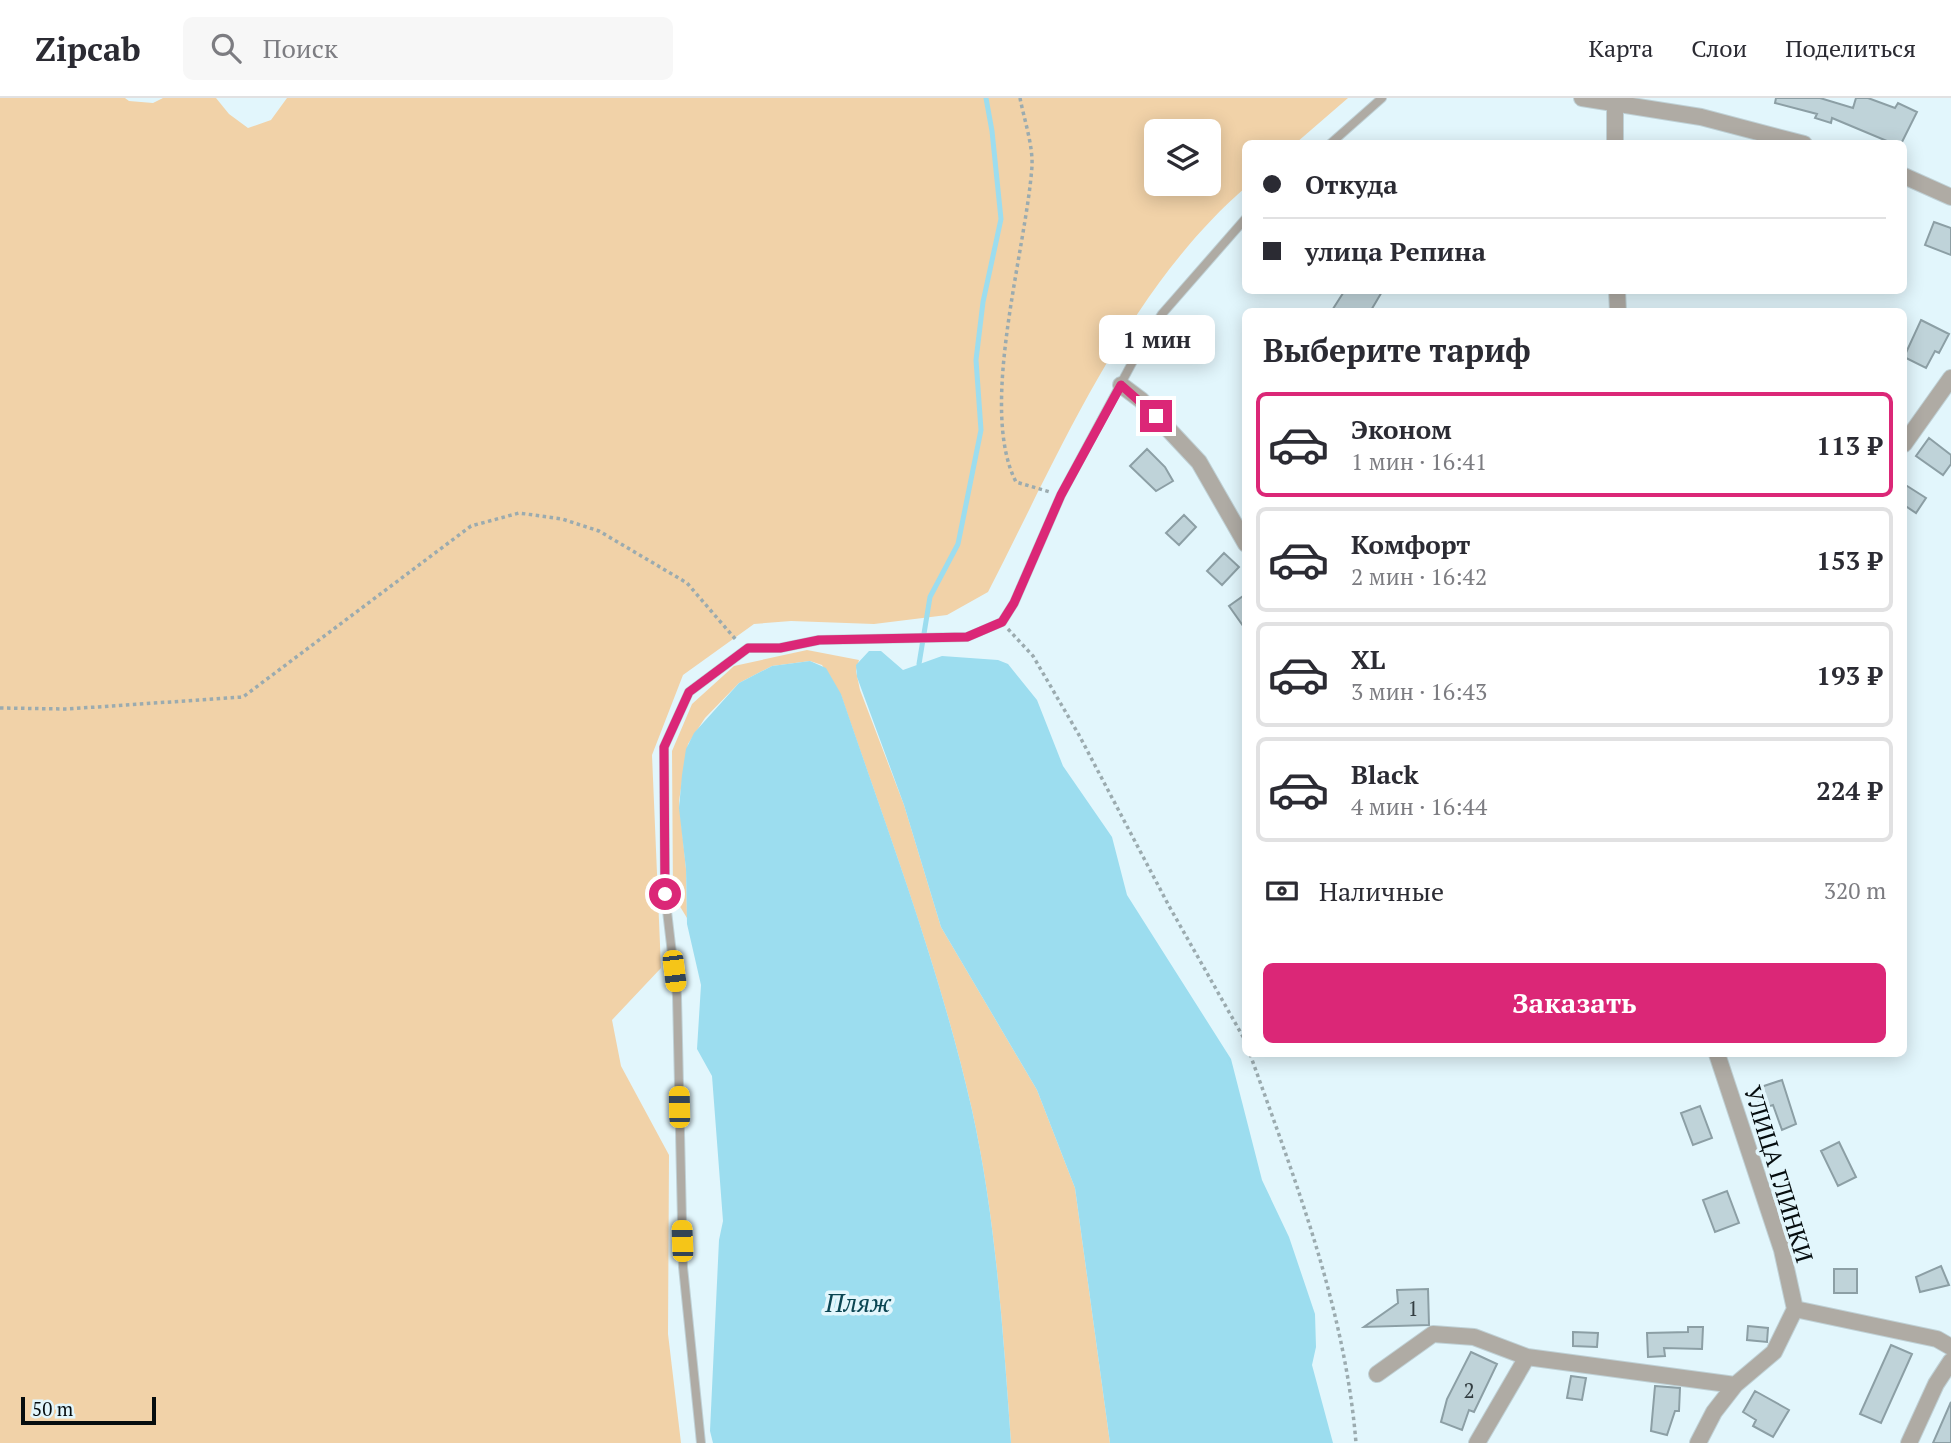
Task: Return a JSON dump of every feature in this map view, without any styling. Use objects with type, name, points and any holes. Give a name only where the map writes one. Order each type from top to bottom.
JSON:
[{"type":"street","points":[[1585,98],[1701,117],[1789,140]]},
{"type":"street","points":[[1615,105],[1615,140]]},
{"type":"street","points":[[1907,177],[1951,197]]},
{"type":"street","points":[[1907,440],[1951,379]]},
{"type":"street","points":[[1121,385],[1141,400],[1199,462],[1242,537]]},
{"type":"street","name":"УЛИЦА ГЛИНКИ","points":[[1718,1057],[1782,1250],[1795,1309]]},
{"type":"street","points":[[1698,1443],[1714,1412],[1735,1385],[1774,1352],[1795,1309],[1937,1339],[1951,1348]]},
{"type":"street","points":[[1377,1374],[1433,1334],[1474,1337],[1527,1357],[1735,1385]]},
{"type":"street","points":[[1477,1443],[1527,1357]]},
{"type":"street","points":[[1909,1443],[1936,1384],[1951,1361]]},
{"type":"lane","points":[[1335,140],[1382,98]]},
{"type":"lane","points":[[701,1443],[683,1268],[677,996],[665,894],[664,747],[689,692],[748,648],[780,648],[819,640],[967,637],[1002,622],[1014,603],[1061,495],[1162,314],[1242,224]]},
{"type":"path","points":[[1020,98],[1032,163],[1002,373],[1006,462],[1016,482],[1061,495]]},
{"type":"path","points":[[0,708],[67,709],[243,697],[471,526],[519,513],[562,519],[599,531],[687,583],[735,639],[748,648]]},
{"type":"path","points":[[1002,622],[1040,667],[1242,1035]]},
{"type":"path","points":[[1251,1057],[1315,1236],[1352,1396],[1356,1443]]},
{"type":"shaded area","points":[[0,98],[125,98],[129,101],[153,103],[163,98],[216,98],[229,114],[248,128],[271,120],[287,98],[1348,98],[1299,140],[1242,140],[1242,191],[1204,228],[1165,274],[1131,324],[1069,430],[988,592],[947,615],[874,624],[791,621],[754,624],[683,675],[652,755],[661,968],[612,1020],[621,1066],[669,1155],[668,1334],[681,1443],[0,1443]]},
{"type":"shaded area","points":[[807,650],[859,660],[856,671],[860,690],[904,805],[941,927],[1037,1090],[1075,1188],[1110,1443],[1011,1443],[993,1234],[972,1110],[945,1005],[912,901],[841,695],[822,665],[810,661],[772,666],[739,683],[705,718],[688,744],[679,801],[686,869],[687,918],[673,895],[672,751],[692,704],[734,666]]},
{"type":"water","points":[[869,651],[881,651],[903,670],[942,656],[998,660],[1008,664],[1037,700],[1063,766],[1112,837],[1127,895],[1231,1059],[1262,1180],[1289,1237],[1315,1314],[1316,1347],[1312,1365],[1333,1443],[1110,1443],[1075,1188],[1037,1090],[941,927],[904,805],[857,677],[856,665]]},
{"type":"water","name":"Пляж","points":[[810,661],[826,668],[841,694],[912,901],[959,1057],[980,1151],[993,1234],[1011,1443],[713,1443],[710,1431],[719,1240],[723,1221],[712,1076],[697,1049],[701,985],[687,924],[686,869],[679,808],[682,775],[686,749],[694,733],[739,683],[772,666]]},
{"type":"building","points":[[1776,98],[1820,98],[1853,108],[1856,98],[1868,98],[1895,108],[1898,103],[1917,112],[1903,140],[1884,140],[1832,118],[1831,123],[1815,118],[1817,114],[1775,103]]},
{"type":"building","points":[[1934,222],[1951,228],[1951,255],[1925,245]]},
{"type":"building","points":[[1342,294],[1381,294],[1372,308],[1334,308]]},
{"type":"building","points":[[1921,320],[1949,334],[1939,353],[1935,351],[1926,368],[1907,358],[1907,350]]},
{"type":"building","points":[[1929,438],[1951,455],[1951,464],[1943,475],[1916,456]]},
{"type":"building","points":[[1147,449],[1165,467],[1173,481],[1156,491],[1130,466]]},
{"type":"building","points":[[1907,486],[1926,498],[1916,513],[1907,507]]},
{"type":"building","points":[[1184,515],[1196,527],[1179,545],[1166,533]]},
{"type":"building","points":[[1224,553],[1239,567],[1222,585],[1207,571]]},
{"type":"building","points":[[1242,597],[1242,624],[1229,606]]},
{"type":"building","points":[[1782,1080],[1796,1124],[1782,1130],[1773,1105],[1761,1109],[1755,1089]]},
{"type":"building","points":[[1700,1106],[1712,1138],[1693,1145],[1681,1113]]},
{"type":"building","points":[[1839,1142],[1856,1177],[1838,1186],[1821,1151]]},
{"type":"building","points":[[1727,1191],[1739,1223],[1715,1232],[1703,1200]]},
{"type":"building","points":[[1941,1266],[1949,1285],[1920,1292],[1916,1277]]},
{"type":"building","points":[[1834,1269],[1857,1269],[1857,1293],[1834,1293]]},
{"type":"building","points":[[1428,1289],[1429,1325],[1364,1327],[1398,1303],[1397,1290]]},
{"type":"building","points":[[1748,1326],[1768,1328],[1767,1342],[1747,1340]]},
{"type":"building","points":[[1688,1327],[1703,1327],[1702,1349],[1664,1348],[1665,1356],[1648,1357],[1647,1333],[1688,1332]]},
{"type":"building","points":[[1573,1332],[1598,1333],[1597,1347],[1573,1346]]},
{"type":"building","points":[[1891,1345],[1912,1354],[1881,1423],[1860,1414]]},
{"type":"building","points":[[1471,1352],[1497,1364],[1474,1412],[1469,1410],[1462,1430],[1441,1422],[1447,1399]]},
{"type":"building","points":[[1571,1376],[1586,1378],[1582,1400],[1567,1398]]},
{"type":"building","points":[[1655,1386],[1680,1388],[1679,1411],[1675,1411],[1667,1435],[1651,1431]]},
{"type":"building","points":[[1755,1391],[1789,1410],[1773,1437],[1753,1426],[1756,1420],[1743,1412]]},
{"type":"building","points":[[1951,1402],[1951,1443],[1933,1443]]},
{"type":"waterway","points":[[919,664],[930,597],[958,544],[981,430],[976,360],[983,302],[1001,219],[986,98]]},
{"type":"route","points":[[665,894],[664,747],[689,692],[748,648],[780,648],[819,640],[874,641],[967,637],[1002,622],[1014,603],[1061,495],[1121,385],[1156,416]]}]
